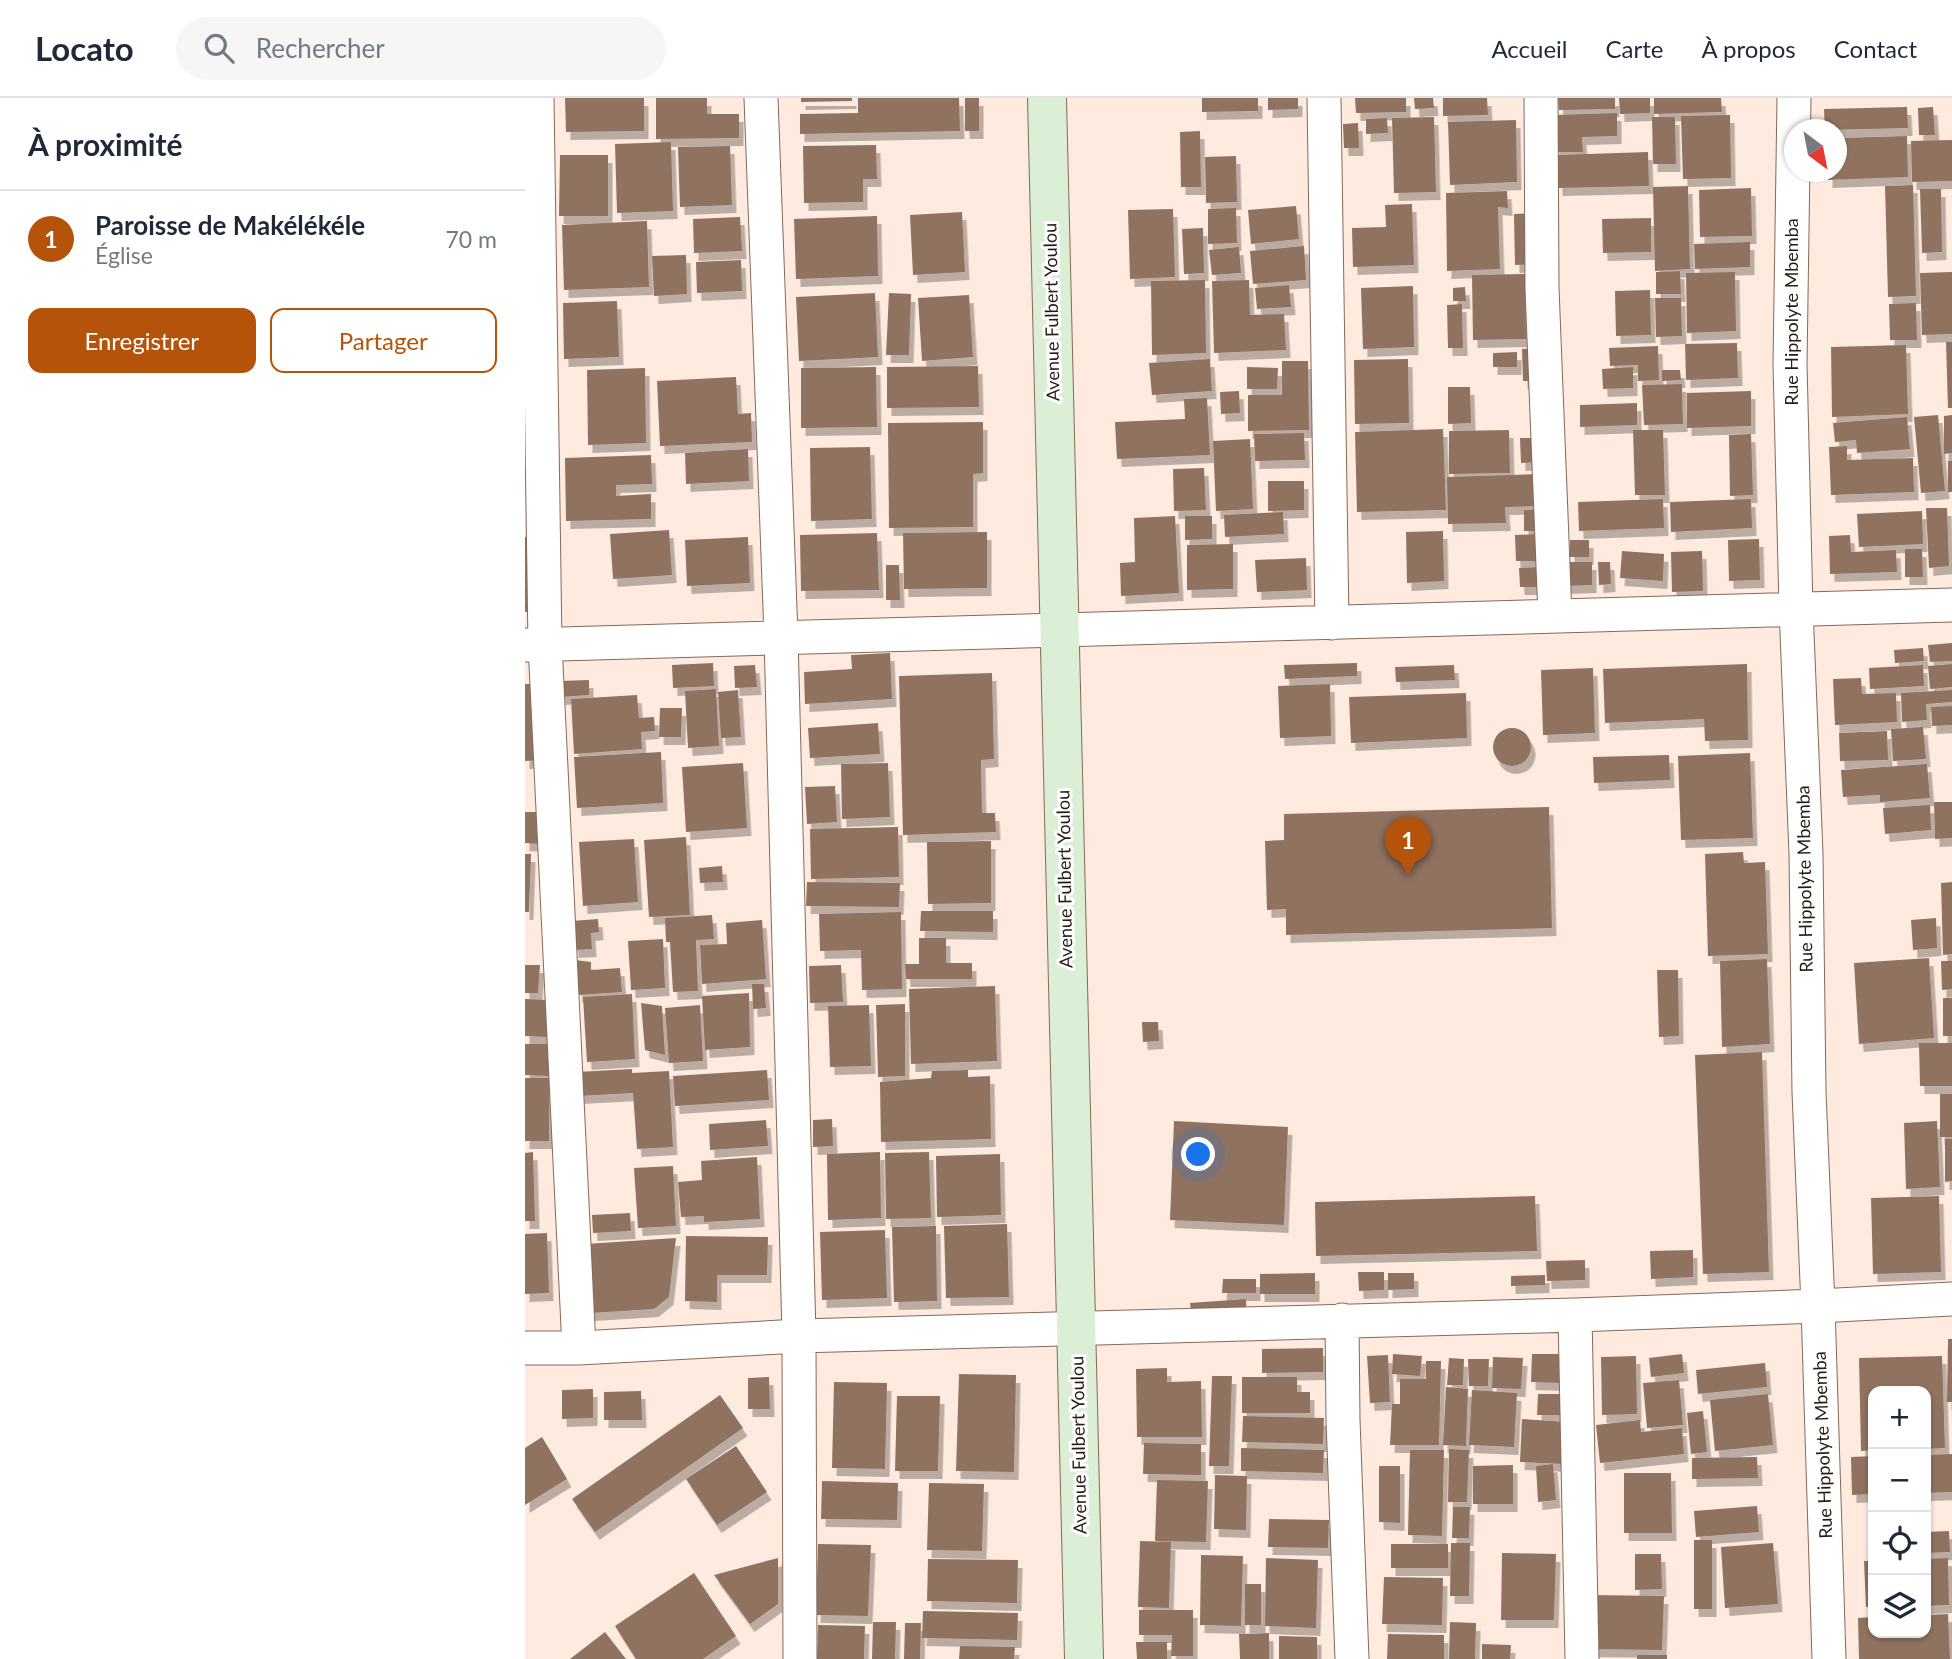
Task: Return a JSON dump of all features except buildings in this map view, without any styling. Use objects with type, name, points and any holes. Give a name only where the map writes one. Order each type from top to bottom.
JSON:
[{"type":"main road","name":"Avenue Fulbert Youlou","points":[[1047,98],[1084,1659]]},
{"type":"street","points":[[537,98],[535,644],[579,1348]]},
{"type":"street","points":[[761,98],[781,636],[799,1336],[800,1659]]},
{"type":"street","points":[[1324,98],[1332,623]]},
{"type":"street","points":[[1541,98],[1542,288],[1555,616]]},
{"type":"street","name":"Rue Hippolyte Mbemba","points":[[1794,98],[1790,364],[1806,854],[1809,1091],[1829,1659]]},
{"type":"street","points":[[535,644],[1952,605]]},
{"type":"street","points":[[525,1348],[579,1348],[799,1336],[1575,1315],[1952,1299]]},
{"type":"street","points":[[1575,1315],[1583,1659]]},
{"type":"street","points":[[1342,1320],[1352,1659]]},
{"type":"place","name":"Paroisse de Makélékéle","points":[[1408,875]]}]
